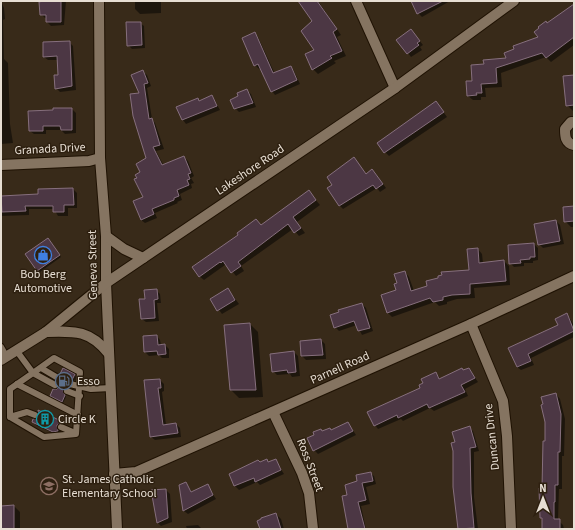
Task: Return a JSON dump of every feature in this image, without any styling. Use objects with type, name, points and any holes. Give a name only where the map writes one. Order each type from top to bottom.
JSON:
[{"type":"street","name":"Geneva Street","points":[[99,1],[100,158],[106,236],[106,283],[117,529]]},
{"type":"street","points":[[356,1],[395,88]]},
{"type":"street","name":"Lakeshore Road","points":[[3,354],[16,350],[46,332],[106,283],[395,88],[514,1]]},
{"type":"street","points":[[574,122],[571,122],[565,129],[565,137],[570,144],[574,145]]},
{"type":"street","name":"Granada Drive","points":[[1,165],[89,161],[100,158]]},
{"type":"street","points":[[106,236],[124,249],[143,258]]},
{"type":"street","name":"Parnell Road","points":[[114,474],[136,472],[471,324],[574,276]]},
{"type":"street","name":"Duncan Drive","points":[[471,324],[503,401],[507,436],[511,529]]},
{"type":"street","points":[[46,332],[80,332],[86,334],[101,344],[109,354]]},
{"type":"street","name":"Ross Street","points":[[273,412],[302,473],[309,494],[313,529]]},
{"type":"lane","points":[[16,350],[33,373],[55,385]]},
{"type":"lane","points":[[10,417],[10,389],[54,358],[80,372],[80,396],[76,434]]},
{"type":"lane","points":[[41,368],[58,378]]},
{"type":"lane","points":[[17,384],[78,415]]},
{"type":"lane","points":[[70,384],[91,390],[111,388]]},
{"type":"lane","points":[[67,391],[80,396]]},
{"type":"lane","points":[[10,417],[27,412],[35,416]]},
{"type":"lane","points":[[10,417],[44,437],[76,434]]},
{"type":"lane","points":[[60,426],[76,434]]},
{"type":"building","points":[[61,1],[61,22],[46,22],[46,15],[40,15],[39,2]]},
{"type":"building","points":[[298,1],[317,1],[337,29],[333,32],[342,51],[330,56],[332,58],[312,70],[305,54],[314,50],[301,31],[312,21]]},
{"type":"building","points":[[411,1],[443,1],[417,14]]},
{"type":"building","points":[[574,4],[574,37],[546,58],[542,53],[496,68],[497,83],[481,84],[482,93],[467,96],[466,81],[472,81],[471,65],[484,64],[483,60],[506,58],[504,53],[514,49],[513,46],[538,37],[534,32],[539,28],[538,27],[546,21],[547,23]]},
{"type":"building","points":[[126,22],[141,22],[142,45],[127,46]]},
{"type":"building","points":[[411,29],[420,41],[417,43],[419,45],[407,54],[396,40]]},
{"type":"building","points":[[255,32],[273,73],[291,66],[297,80],[271,92],[258,64],[254,66],[242,38]]},
{"type":"building","points":[[70,41],[72,86],[55,89],[54,75],[58,75],[57,56],[43,57],[43,42]]},
{"type":"building","points":[[143,70],[148,83],[144,84],[149,119],[152,118],[160,145],[153,147],[162,165],[184,156],[191,173],[188,174],[190,179],[187,180],[189,185],[177,190],[179,196],[174,198],[174,200],[152,209],[154,214],[141,220],[133,201],[143,197],[134,179],[137,178],[135,175],[140,172],[136,164],[146,158],[133,116],[130,94],[139,93],[131,75]]},
{"type":"building","points":[[574,75],[574,105],[566,106],[563,76]]},
{"type":"building","points":[[247,89],[253,103],[234,109],[230,100],[238,96],[237,93]]},
{"type":"building","points":[[212,95],[217,106],[182,120],[176,107],[198,98],[199,101]]},
{"type":"building","points":[[436,101],[444,112],[384,153],[377,143]]},
{"type":"building","points":[[53,108],[72,108],[72,130],[61,130],[60,126],[43,126],[43,131],[29,131],[28,111],[53,110]]},
{"type":"building","points":[[354,157],[366,174],[372,169],[383,184],[376,189],[373,185],[339,206],[327,188],[332,185],[327,177]]},
{"type":"building","points":[[73,188],[74,205],[64,205],[64,212],[53,212],[53,206],[25,206],[26,211],[2,212],[1,196],[38,194],[38,189]]},
{"type":"building","points":[[309,190],[316,200],[293,217],[301,228],[294,233],[288,224],[238,262],[241,266],[231,273],[223,261],[199,277],[192,267],[238,235],[237,233],[256,219],[261,225]]},
{"type":"building","points":[[574,206],[574,221],[564,222],[563,207]]},
{"type":"building","points":[[556,220],[560,241],[538,245],[534,224]]},
{"type":"building","name":"Bob Berg Automotive","points":[[48,238],[60,255],[37,271],[25,254]]},
{"type":"building","points":[[534,243],[535,257],[520,260],[521,263],[509,264],[508,245]]},
{"type":"building","points":[[478,248],[479,263],[504,260],[506,281],[470,284],[470,294],[452,295],[443,297],[443,300],[433,302],[430,298],[387,313],[381,295],[396,290],[394,284],[397,283],[394,274],[405,271],[411,291],[427,286],[426,281],[438,278],[438,276],[442,275],[441,272],[469,270],[467,249]]},
{"type":"building","points":[[228,288],[235,300],[217,311],[210,299]]},
{"type":"building","points":[[157,289],[158,299],[154,300],[155,318],[141,319],[139,299],[145,299],[144,290]]},
{"type":"building","points":[[362,303],[370,328],[358,331],[354,321],[334,328],[330,315],[339,312],[338,310]]},
{"type":"building","points":[[567,313],[574,331],[528,354],[531,361],[517,367],[508,348],[558,325],[555,319]]},
{"type":"building","points":[[250,323],[256,390],[230,390],[224,325]]},
{"type":"building","points":[[157,335],[158,345],[165,344],[166,354],[158,355],[157,351],[144,352],[143,336]]},
{"type":"building","points":[[321,339],[323,355],[301,356],[300,341]]},
{"type":"building","points":[[294,351],[296,372],[288,373],[287,370],[272,372],[270,354]]},
{"type":"building","name":"Esso","points":[[63,368],[75,374],[72,380],[68,380],[66,383],[66,387],[63,391],[65,395],[62,402],[50,396],[53,389],[57,389],[59,387],[59,382],[62,378],[60,374]]},
{"type":"building","points":[[462,368],[463,370],[469,368],[475,378],[461,385],[465,392],[429,408],[427,404],[398,418],[397,415],[374,426],[367,412],[420,388],[419,385],[423,383],[421,379],[436,372],[439,379]]},
{"type":"building","points":[[160,379],[161,388],[158,388],[163,425],[176,423],[178,433],[150,437],[144,380]]},
{"type":"building","points":[[556,393],[561,414],[560,452],[558,452],[558,485],[555,485],[554,519],[560,519],[560,529],[542,529],[539,488],[542,488],[545,422],[541,405],[543,404],[541,397]]},
{"type":"building","name":"Circle K","points":[[38,410],[63,422],[57,425],[58,431],[53,432],[32,422],[33,419],[39,417]]},
{"type":"building","points":[[348,422],[353,431],[313,451],[307,438],[314,435],[313,432],[330,428],[331,430]]},
{"type":"building","points":[[470,426],[476,447],[470,448],[471,493],[474,528],[458,529],[453,487],[453,451],[451,443],[455,442],[452,432]]},
{"type":"building","points":[[267,459],[268,462],[276,459],[281,470],[255,482],[254,478],[234,486],[229,474],[258,460],[260,462]]},
{"type":"building","points":[[371,472],[373,481],[362,483],[366,500],[358,502],[365,529],[348,529],[342,496],[347,495],[345,485],[357,481],[356,475]]},
{"type":"building","points":[[186,482],[191,492],[208,484],[213,495],[183,511],[179,485]]},
{"type":"building","points":[[166,489],[168,518],[157,523],[151,490]]},
{"type":"building","points":[[14,505],[14,529],[1,529],[1,506]]},
{"type":"building","points":[[276,513],[281,529],[260,529],[257,521],[261,518]]},
{"type":"place","name":"Bob Berg Automotive","points":[[43,255]]},
{"type":"place","name":"Esso","points":[[64,381]]},
{"type":"place","name":"Circle K","points":[[45,419]]},
{"type":"place","name":"St. James Catholic Elementary School","points":[[49,486]]}]
